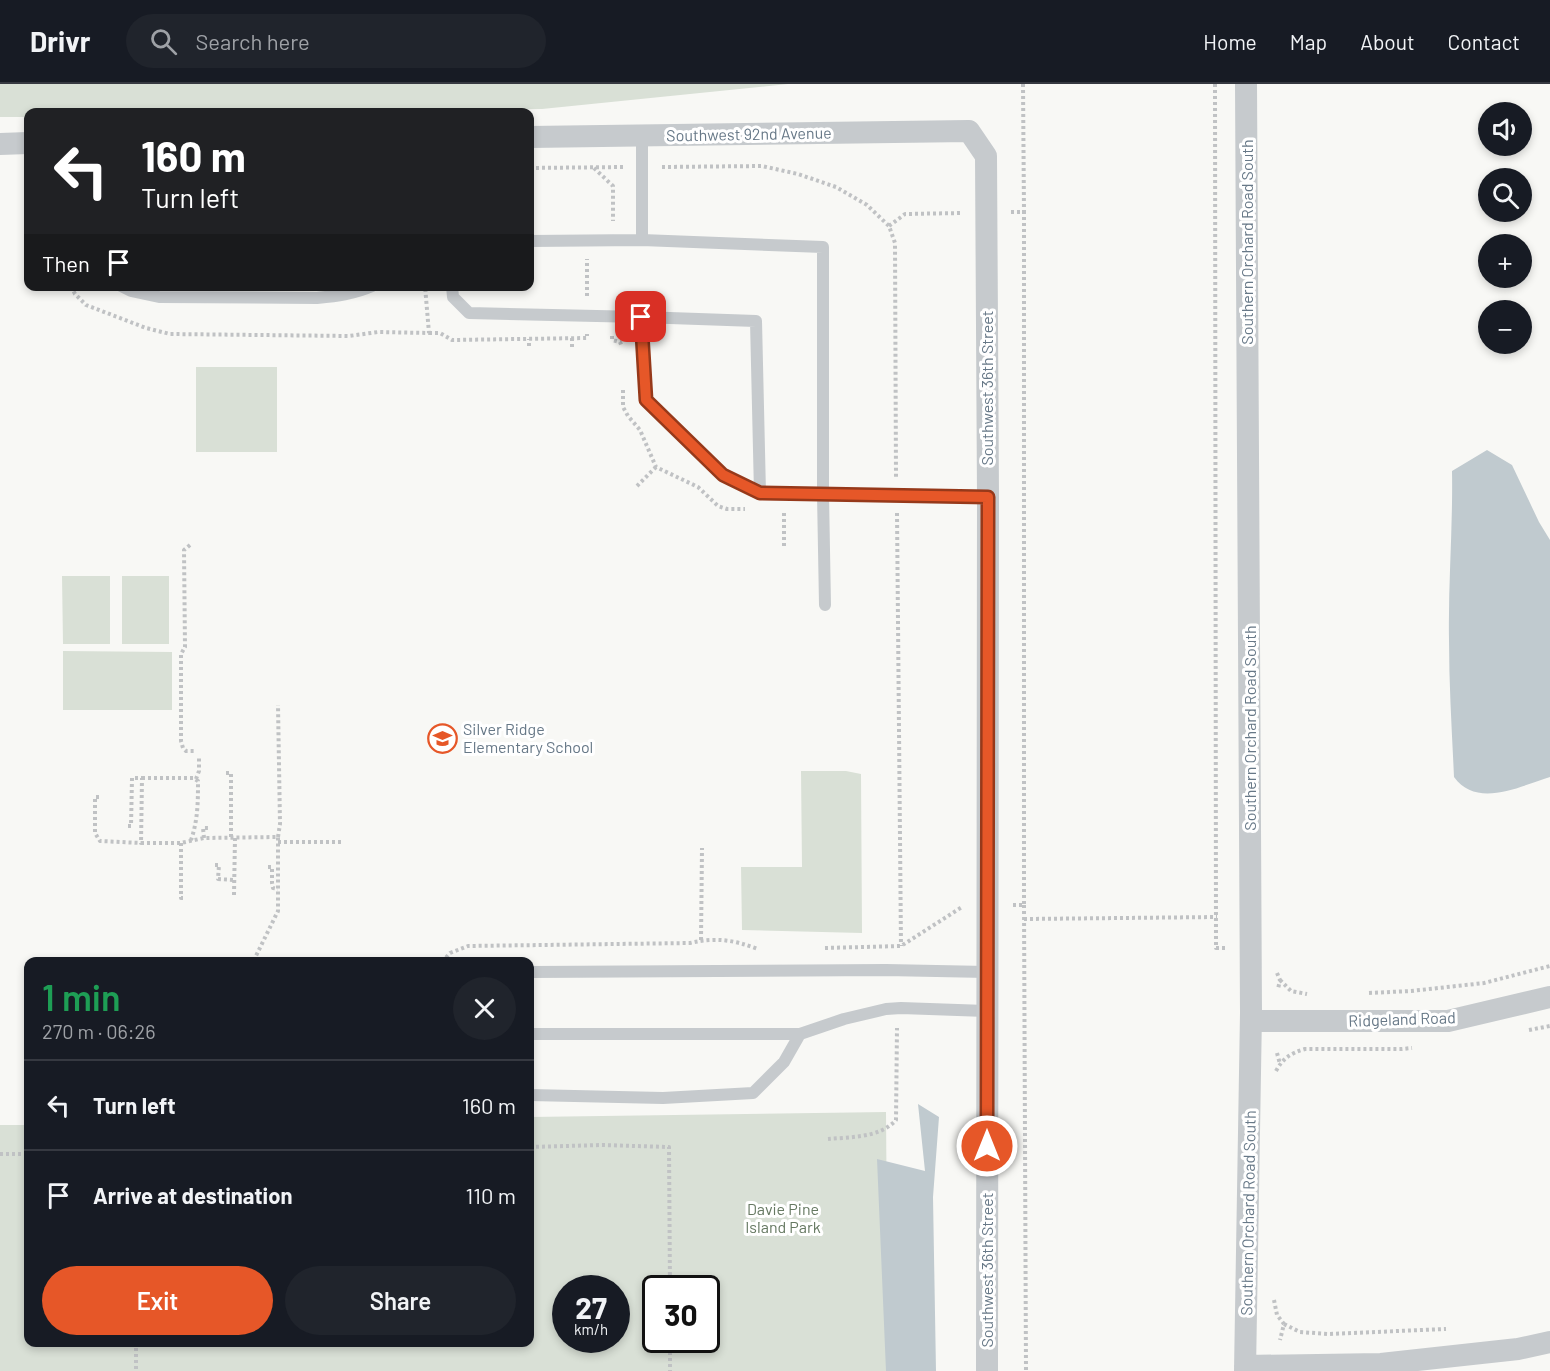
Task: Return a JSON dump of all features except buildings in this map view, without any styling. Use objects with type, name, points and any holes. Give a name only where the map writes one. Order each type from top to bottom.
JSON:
[{"type":"street","name":"Southern Orchard Road South","points":[[1245,1369],[1251,1021],[1246,84]]},
{"type":"street","name":"Southwest 92nd Avenue","points":[[534,137],[969,131]]},
{"type":"street","name":"Southwest 36th Street","points":[[969,131],[986,156],[987,1371]]},
{"type":"street","points":[[0,144],[24,143]]},
{"type":"street","name":"Ridgeland Road","points":[[1251,1021],[1448,1021],[1550,998]]},
{"type":"street","points":[[1245,1369],[1382,1364],[1518,1349],[1550,1342]]},
{"type":"lane","points":[[642,136],[642,240]]},
{"type":"lane","points":[[534,241],[642,240],[823,247],[825,605]]},
{"type":"lane","points":[[131,291],[159,297],[249,298],[317,298],[362,291]]},
{"type":"lane","points":[[452,291],[453,297],[468,314],[756,321],[760,493]]},
{"type":"lane","points":[[641,317],[646,400],[723,475],[760,493],[988,497]]},
{"type":"lane","points":[[534,972],[886,970],[987,972]]},
{"type":"lane","points":[[534,1034],[800,1034],[844,1019],[886,1009],[987,1011]]},
{"type":"lane","points":[[534,1095],[663,1098],[753,1093],[784,1062],[800,1034]]},
{"type":"path","points":[[1023,84],[1024,212]]},
{"type":"path","points":[[593,167],[613,186],[613,240]]},
{"type":"path","points":[[74,291],[86,305],[146,328],[171,334],[349,336],[378,332],[429,333],[425,291]]},
{"type":"path","points":[[572,338],[572,347]]},
{"type":"path","points":[[529,339],[529,346]]},
{"type":"path","points":[[637,486],[656,467]]},
{"type":"path","points":[[784,509],[784,548]]},
{"type":"path","points":[[190,545],[184,550],[185,647],[181,654],[181,741],[186,751],[194,751]]},
{"type":"path","points":[[255,957],[278,911],[280,824],[278,705]]},
{"type":"path","points":[[190,840],[196,825],[198,781],[196,779],[199,771],[199,757]]},
{"type":"path","points":[[226,773],[231,773],[234,895],[237,895]]},
{"type":"path","points":[[128,826],[131,826],[132,778],[196,779]]},
{"type":"path","points":[[141,843],[142,778]]},
{"type":"path","points":[[99,797],[95,797],[95,833],[100,841],[181,843],[204,838],[233,838],[344,842]]},
{"type":"path","points":[[204,838],[203,828],[208,828]]},
{"type":"path","points":[[181,843],[181,898],[183,898]]},
{"type":"path","points":[[701,940],[702,848]]},
{"type":"path","points":[[215,865],[219,865],[218,879],[234,880]]},
{"type":"path","points":[[268,867],[272,867],[273,888],[278,889]]},
{"type":"path","points":[[1024,905],[1026,1371]]},
{"type":"path","points":[[1024,919],[1216,917]]},
{"type":"path","points":[[446,957],[450,953],[468,946],[690,943],[701,940],[728,940],[757,949],[769,949]]},
{"type":"path","points":[[814,948],[901,946]]},
{"type":"path","points":[[1368,993],[1411,992],[1484,983],[1550,966]]},
{"type":"path","points":[[1280,980],[1291,991],[1311,995]]},
{"type":"path","points":[[828,1139],[881,1131],[896,1120],[897,1029]]},
{"type":"path","points":[[534,1147],[669,1146],[670,1275]]},
{"type":"path","points":[[0,1155],[24,1154]]},
{"type":"path","points":[[1284,1324],[1299,1332],[1328,1334],[1455,1328]]},
{"type":"path","points":[[136,1347],[136,1371]]},
{"type":"path","points":[[670,1353],[670,1371]]},
{"type":"green space","points":[[0,84],[788,84],[542,109],[24,108],[24,117],[0,117]]},
{"type":"green space","points":[[196,367],[277,367],[277,452],[196,452]]},
{"type":"green space","points":[[62,576],[110,576],[110,644],[63,644]]},
{"type":"green space","points":[[122,576],[169,576],[169,644],[122,644]]},
{"type":"green space","points":[[63,651],[172,652],[172,710],[63,710]]},
{"type":"green space","points":[[801,771],[846,771],[861,774],[862,933],[742,930],[741,867],[802,867]]},
{"type":"green space","name":"Davie Pine Island Park","points":[[886,1112],[888,1371],[0,1371],[0,1125],[24,1125],[24,1347],[534,1347],[534,1117]]},
{"type":"shaded area","points":[[1487,450],[1512,465],[1550,540],[1550,777],[1513,789],[1487,793],[1474,792],[1463,787],[1454,777],[1449,619],[1452,471]]},
{"type":"shaded area","points":[[918,1104],[939,1117],[933,1197],[936,1371],[886,1371],[877,1159],[925,1171]]},
{"type":"place","name":"Silver Ridge Elementary School","points":[[442,738]]},
{"type":"route","points":[[641,317],[646,400],[723,475],[760,493],[988,497],[987,1146]]}]
